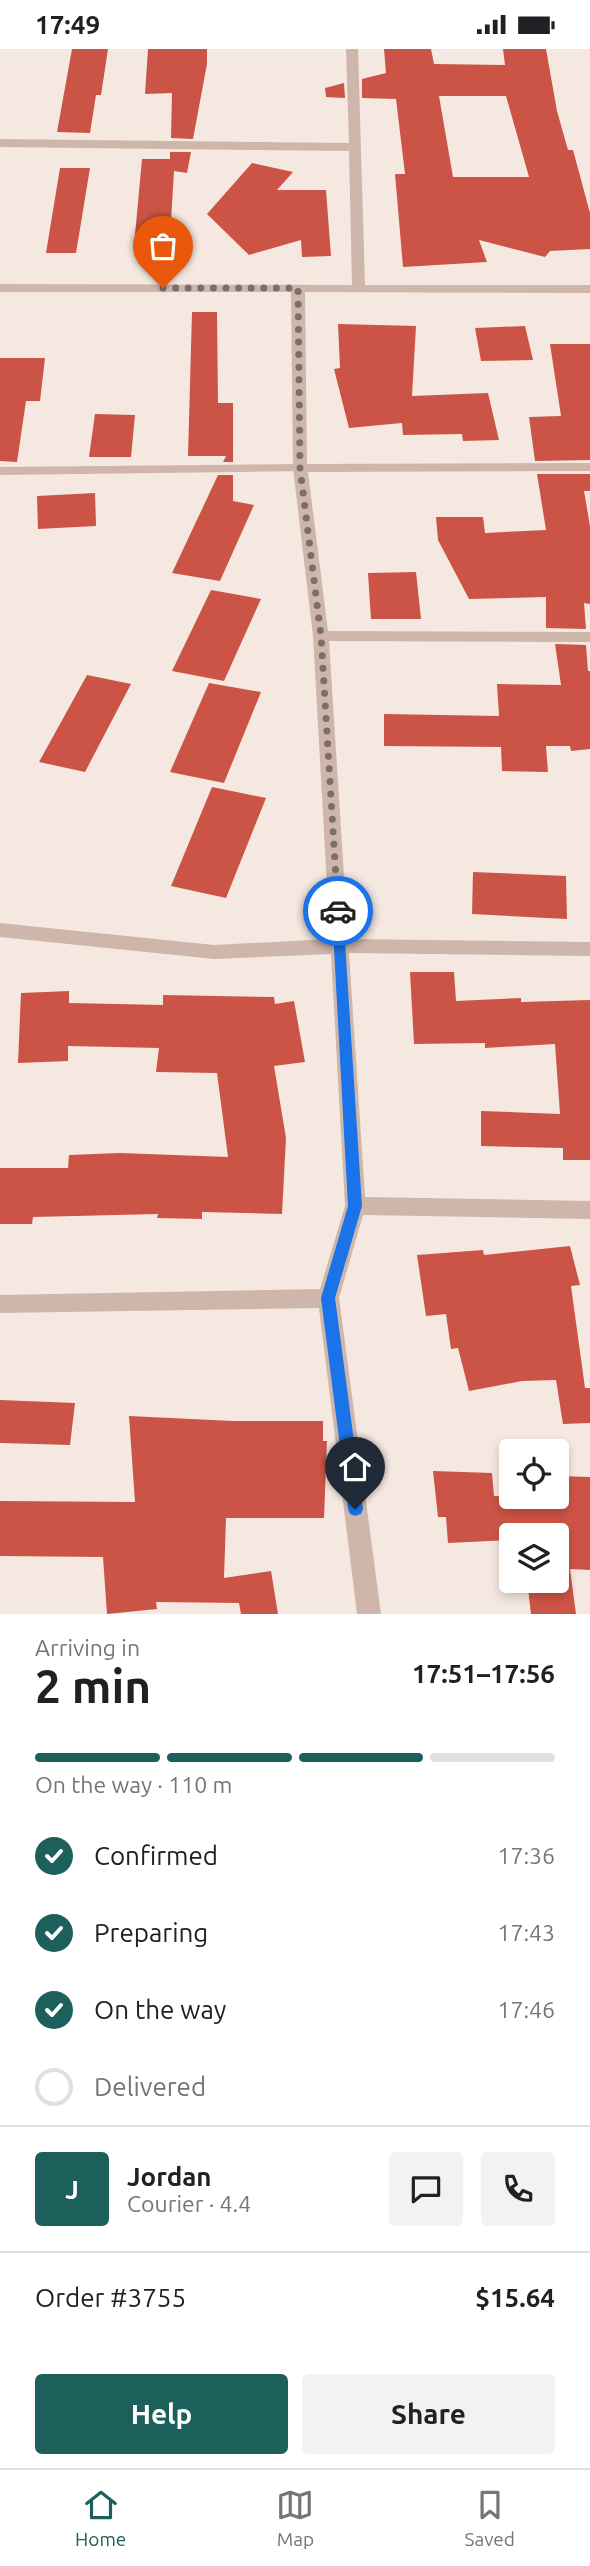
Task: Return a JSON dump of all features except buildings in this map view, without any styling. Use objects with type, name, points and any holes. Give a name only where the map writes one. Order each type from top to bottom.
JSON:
[{"type":"street","points":[[352,49],[359,289]]},
{"type":"street","points":[[0,143],[355,147]]},
{"type":"street","points":[[0,288],[590,289]]},
{"type":"street","points":[[298,288],[300,468],[321,636],[355,1206],[328,1298],[369,1614]]},
{"type":"street","points":[[0,471],[590,467]]},
{"type":"street","points":[[321,636],[590,637]]},
{"type":"street","points":[[0,930],[214,952],[340,946],[590,949]]},
{"type":"street","points":[[355,1206],[590,1210]]},
{"type":"street","points":[[0,1304],[328,1298]]},
{"type":"way so far","points":[[163,288],[298,288],[300,468],[321,636],[338,911]]},
{"type":"route","points":[[338,911],[355,1206],[328,1298],[355,1509]]}]
